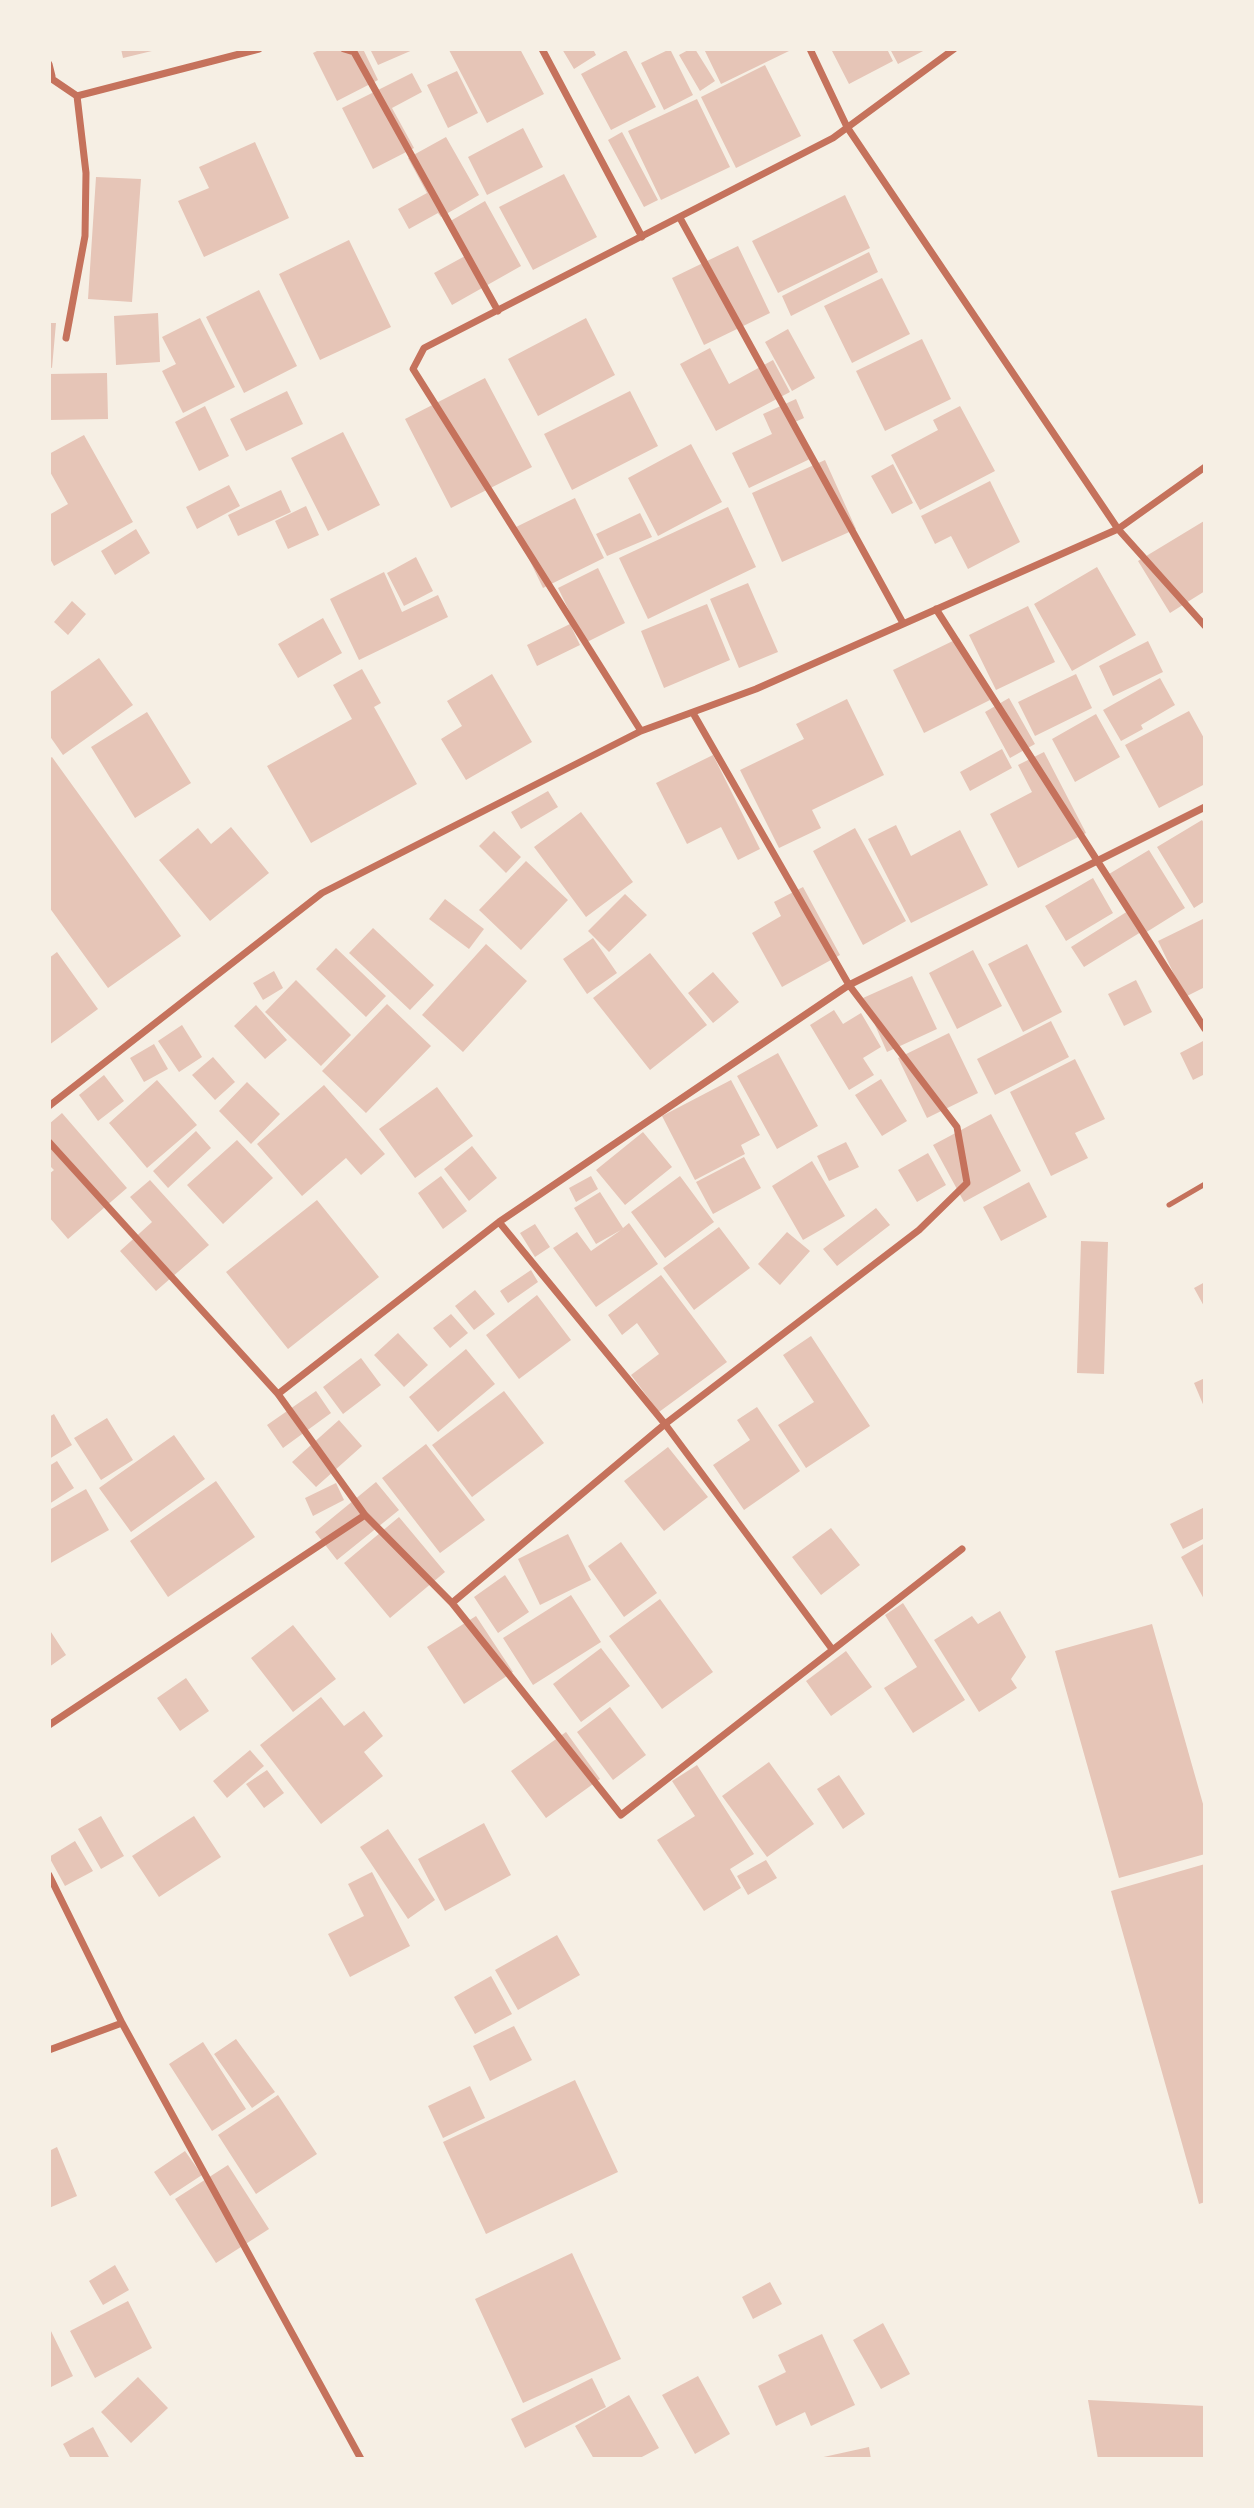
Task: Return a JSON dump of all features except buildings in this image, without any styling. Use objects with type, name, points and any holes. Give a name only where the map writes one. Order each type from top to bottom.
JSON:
[{"type":"street","points":[[77,96],[259,49]]},
{"type":"street","points":[[344,49],[354,52],[498,312]]},
{"type":"street","points":[[542,49],[642,237]]},
{"type":"street","points":[[810,49],[847,127],[1118,528],[1205,626]]},
{"type":"street","points":[[641,731],[413,369],[424,348],[833,138],[954,49]]},
{"type":"street","points":[[49,64],[50,77],[77,96],[86,173],[85,236],[66,338]]},
{"type":"street","points":[[680,218],[904,623]]},
{"type":"street","points":[[49,1106],[322,893],[641,731],[756,689],[1118,528],[1205,467]]},
{"type":"street","points":[[936,609],[1205,1029]]},
{"type":"street","points":[[452,1603],[665,1424],[919,1230],[967,1183],[957,1127],[849,985],[693,713]]},
{"type":"street","points":[[278,1394],[499,1222],[849,985],[1205,807]]},
{"type":"street","points":[[49,1142],[278,1394],[365,1515],[452,1603],[621,1815],[962,1549]]},
{"type":"street","points":[[499,1222],[665,1424],[832,1649]]},
{"type":"street","points":[[49,1724],[365,1515]]},
{"type":"street","points":[[49,1875],[122,2023],[361,2459]]},
{"type":"street","points":[[49,2050],[122,2023]]},
{"type":"lane","points":[[1169,1205],[1205,1184]]}]
